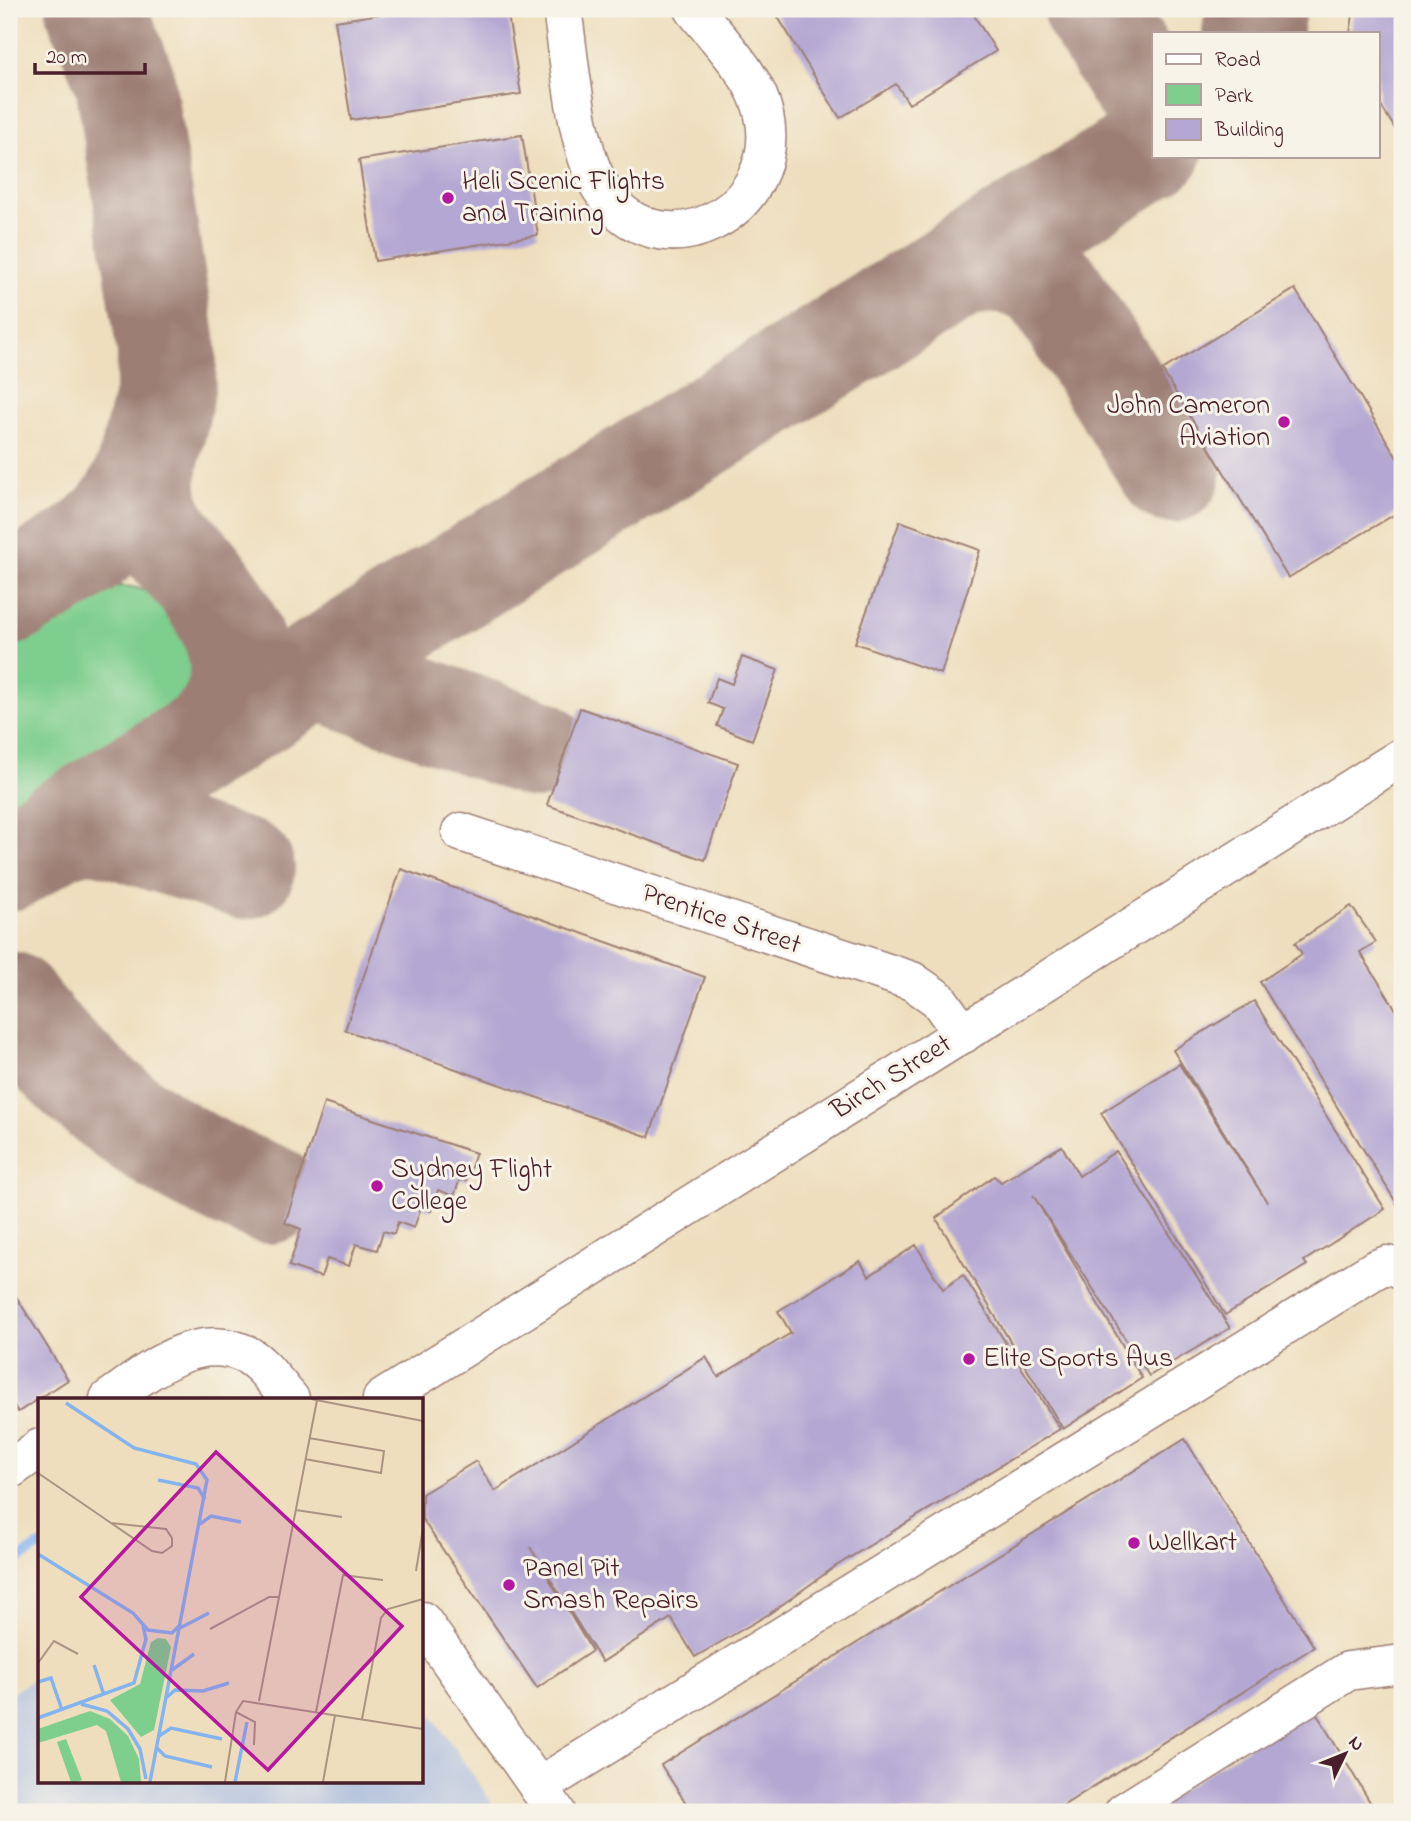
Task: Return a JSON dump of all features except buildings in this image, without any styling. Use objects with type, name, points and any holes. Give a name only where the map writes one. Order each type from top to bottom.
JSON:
[{"type":"street","points":[[562,9],[583,143],[591,171],[602,191],[622,213],[659,230],[681,231],[702,227],[738,205],[752,188],[763,167],[768,144],[764,113],[752,84],[694,9]]},
{"type":"street","name":"Birch Street","points":[[384,1398],[1402,757]]},
{"type":"street","name":"Prentice Street","points":[[461,832],[912,981],[938,999],[962,1034]]},
{"type":"street","points":[[424,1624],[547,1800],[1376,1269],[1387,1265],[1402,1269]]},
{"type":"street","points":[[112,1398],[158,1384],[195,1348],[218,1348],[243,1353],[261,1366],[289,1398]]},
{"type":"street","points":[[9,1470],[38,1449]]},
{"type":"street","points":[[1124,1812],[1348,1671],[1402,1664]]},
{"type":"shaded area","points":[[38,1676],[38,1783],[424,1783],[424,1704],[498,1812],[9,1812],[9,1695]]},
{"type":"green space","points":[[104,586],[137,588],[170,609],[181,624],[191,660],[190,679],[183,696],[171,712],[9,814],[9,641],[82,596]]},
{"type":"waterway","points":[[9,1565],[38,1547]]},
{"type":"taxiway","points":[[96,9],[125,81],[167,351],[165,389],[147,476],[149,504],[161,532],[208,589],[220,609],[231,631],[237,652],[240,674],[236,696],[226,716],[209,735]]},
{"type":"taxiway","points":[[1093,9],[1137,81],[1152,95]]},
{"type":"taxiway","points":[[1252,32],[1256,9]]},
{"type":"taxiway","points":[[9,861],[1152,148]]},
{"type":"taxiway","points":[[958,269],[984,264],[1008,265],[1030,272],[1052,287],[1171,473]]},
{"type":"taxiway","points":[[9,596],[93,544],[110,528],[138,490],[147,465]]},
{"type":"taxiway","points":[[316,669],[538,749]]},
{"type":"taxiway","points":[[57,830],[86,823],[106,825],[245,869]]},
{"type":"taxiway","points":[[9,1001],[63,1063],[125,1116],[194,1160],[269,1194]]},
{"type":"place","name":"Heli Scenic Flights and Training","points":[[448,198]]},
{"type":"place","name":"John Cameron Aviation","points":[[1284,422]]},
{"type":"place","name":"Sydney Flight College","points":[[377,1186]]},
{"type":"place","name":"Elite Sports Aus","points":[[969,1359]]},
{"type":"place","name":"Wellkart","points":[[1134,1543]]},
{"type":"place","name":"Panel Pit Smash Repairs","points":[[509,1585]]}]
